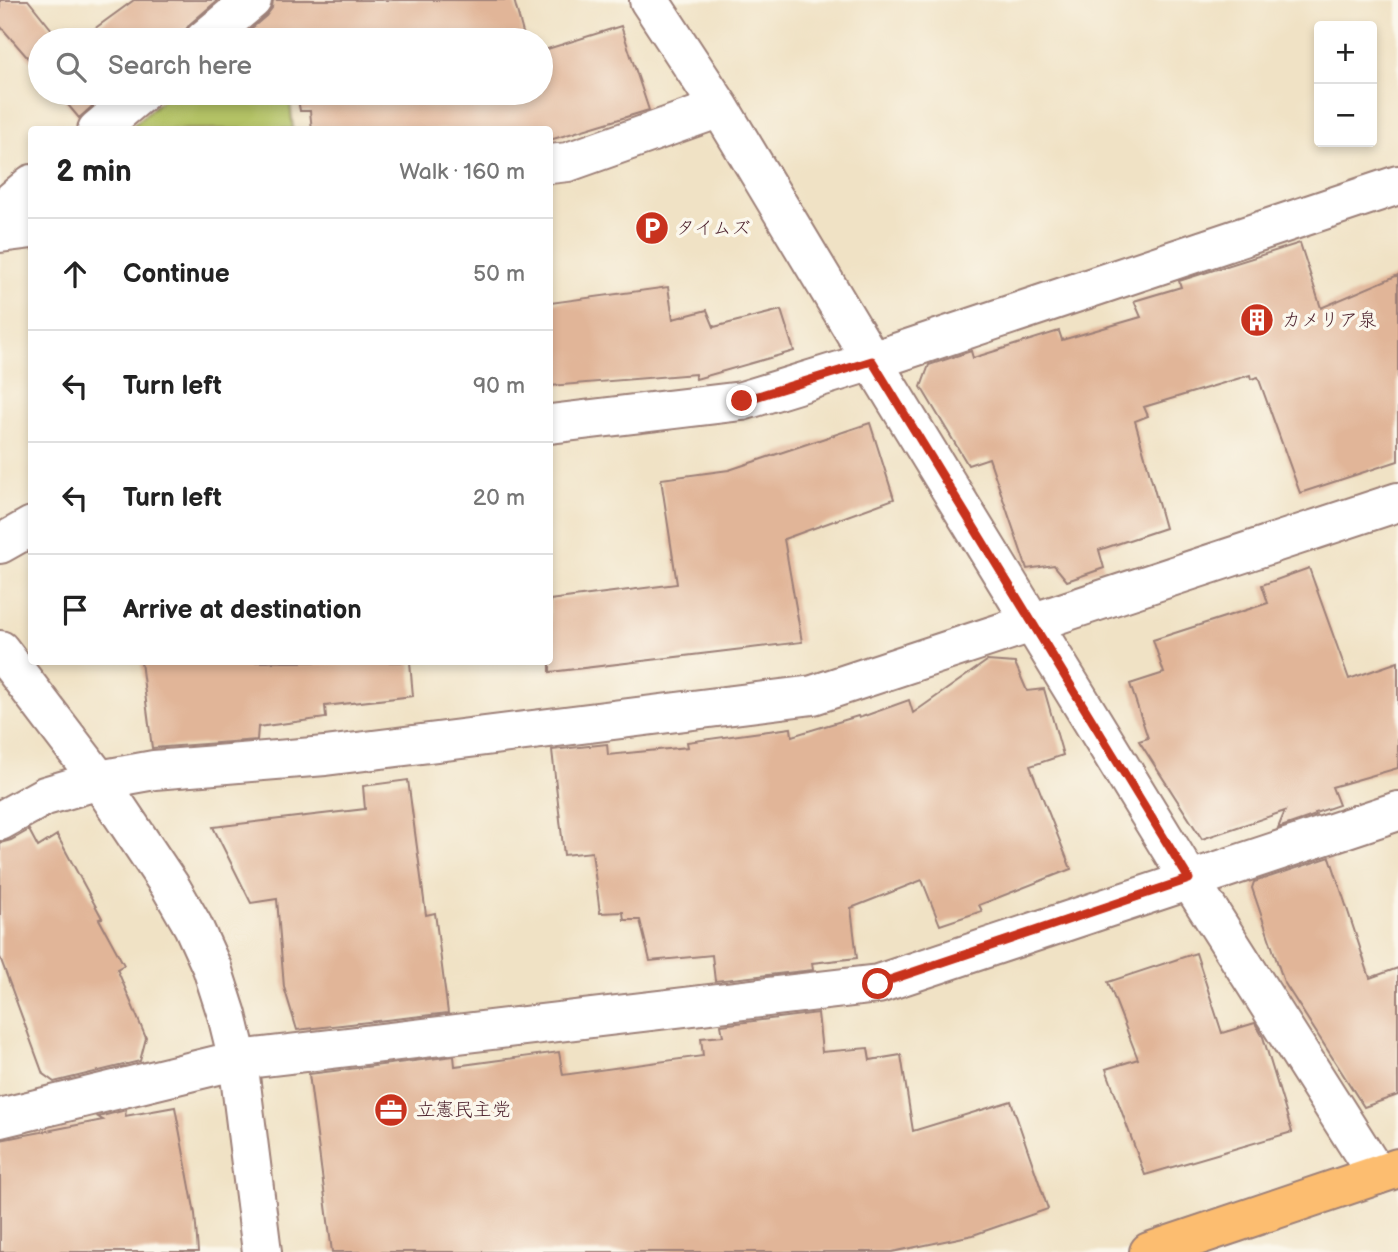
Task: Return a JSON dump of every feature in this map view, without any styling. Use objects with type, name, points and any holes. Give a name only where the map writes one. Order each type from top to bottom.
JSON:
[{"type":"main road","points":[[1149,1252],[1387,1172]]},
{"type":"street","points":[[218,28],[252,0]]},
{"type":"street","points":[[649,0],[720,108],[1189,879],[1387,1172]]},
{"type":"street","points":[[102,126],[127,105]]},
{"type":"street","points":[[553,164],[568,162],[720,108]]},
{"type":"street","points":[[553,424],[742,401],[872,361],[1398,185]]},
{"type":"street","points":[[0,211],[28,187]]},
{"type":"street","points":[[0,233],[28,230]]},
{"type":"street","points":[[0,821],[45,796],[99,780],[154,770],[325,756],[813,695],[1398,502]]},
{"type":"street","points":[[0,544],[28,528]]},
{"type":"street","points":[[0,650],[99,780],[170,886],[193,926],[212,968],[238,1060],[262,1252]]},
{"type":"street","points":[[0,1118],[238,1060],[878,984],[1398,811]]},
{"type":"green space","points":[[156,105],[290,105],[293,126],[133,126]]},
{"type":"building","points":[[0,0],[28,0],[50,28],[28,28],[28,58],[0,26]]},
{"type":"building","points":[[134,0],[218,0],[187,28],[96,28]]},
{"type":"building","points":[[273,0],[514,0],[522,28],[252,28],[272,8]]},
{"type":"building","points":[[621,26],[649,110],[553,139],[553,126],[312,126],[310,111],[300,111],[299,105],[553,105],[553,47]]},
{"type":"building","points":[[68,105],[94,105],[79,118]]},
{"type":"building","points":[[1300,243],[1321,308],[1398,275],[1398,461],[1300,493],[1258,377],[1251,379],[1250,375],[1144,407],[1148,416],[1135,421],[1165,528],[1099,550],[1104,568],[1067,581],[1054,565],[1027,569],[989,458],[968,465],[921,387],[929,365],[971,351],[973,358],[1059,331],[1062,340],[1141,317],[1134,301],[1181,287],[1179,281]]},
{"type":"building","points":[[668,287],[673,319],[707,310],[714,327],[781,310],[794,351],[696,379],[695,374],[553,386],[553,303]]},
{"type":"building","points":[[870,423],[894,499],[784,539],[802,642],[550,672],[550,665],[553,665],[553,600],[677,584],[661,479],[729,470]]},
{"type":"building","points":[[1309,568],[1349,679],[1398,662],[1398,768],[1332,787],[1339,805],[1315,813],[1316,815],[1278,828],[1285,811],[1202,839],[1139,741],[1148,738],[1130,684],[1164,673],[1153,640],[1268,603],[1262,585]]},
{"type":"building","points":[[987,661],[1015,663],[1027,691],[1044,689],[1063,755],[1030,766],[1071,869],[979,905],[982,911],[940,925],[922,880],[851,908],[857,958],[812,963],[813,970],[715,981],[712,955],[650,961],[640,920],[624,920],[623,912],[600,913],[592,852],[564,855],[552,750],[607,744],[608,755],[688,747],[687,742],[791,728],[792,736],[858,716],[859,718],[909,700],[913,713]]},
{"type":"building","points":[[141,665],[410,665],[413,696],[325,706],[326,718],[258,727],[257,740],[152,748]]},
{"type":"building","points":[[408,780],[426,915],[435,913],[448,1013],[297,1030],[284,987],[277,899],[251,903],[213,827],[365,809],[363,786]]},
{"type":"building","points":[[29,830],[38,847],[57,835],[102,918],[99,919],[124,965],[117,969],[146,1038],[140,1061],[54,1082],[43,1074],[0,957],[0,843]]},
{"type":"building","points":[[1330,857],[1370,978],[1398,968],[1398,1095],[1364,1107],[1284,982],[1252,888],[1254,882]]},
{"type":"building","points":[[1196,953],[1222,1033],[1255,1023],[1263,1037],[1292,1132],[1145,1175],[1106,1069],[1138,1059],[1108,982]]},
{"type":"building","points":[[818,1013],[822,1052],[868,1048],[870,1060],[901,1055],[913,1131],[1011,1101],[1048,1209],[973,1235],[892,1252],[332,1252],[309,1074],[454,1056],[455,1066],[559,1052],[563,1075],[703,1056],[701,1038],[723,1036],[721,1025]]},
{"type":"building","points":[[175,1107],[195,1214],[198,1252],[0,1252],[0,1140],[103,1120],[98,1117],[126,1110],[125,1116]]},
{"type":"place","name":"タイムズ","points":[[652,228]]},
{"type":"place","name":"カメリア泉","points":[[1257,320]]},
{"type":"place","name":"立憲民主党","points":[[391,1110]]},
{"type":"route","points":[[742,401],[872,361],[1189,879],[878,984]]}]
